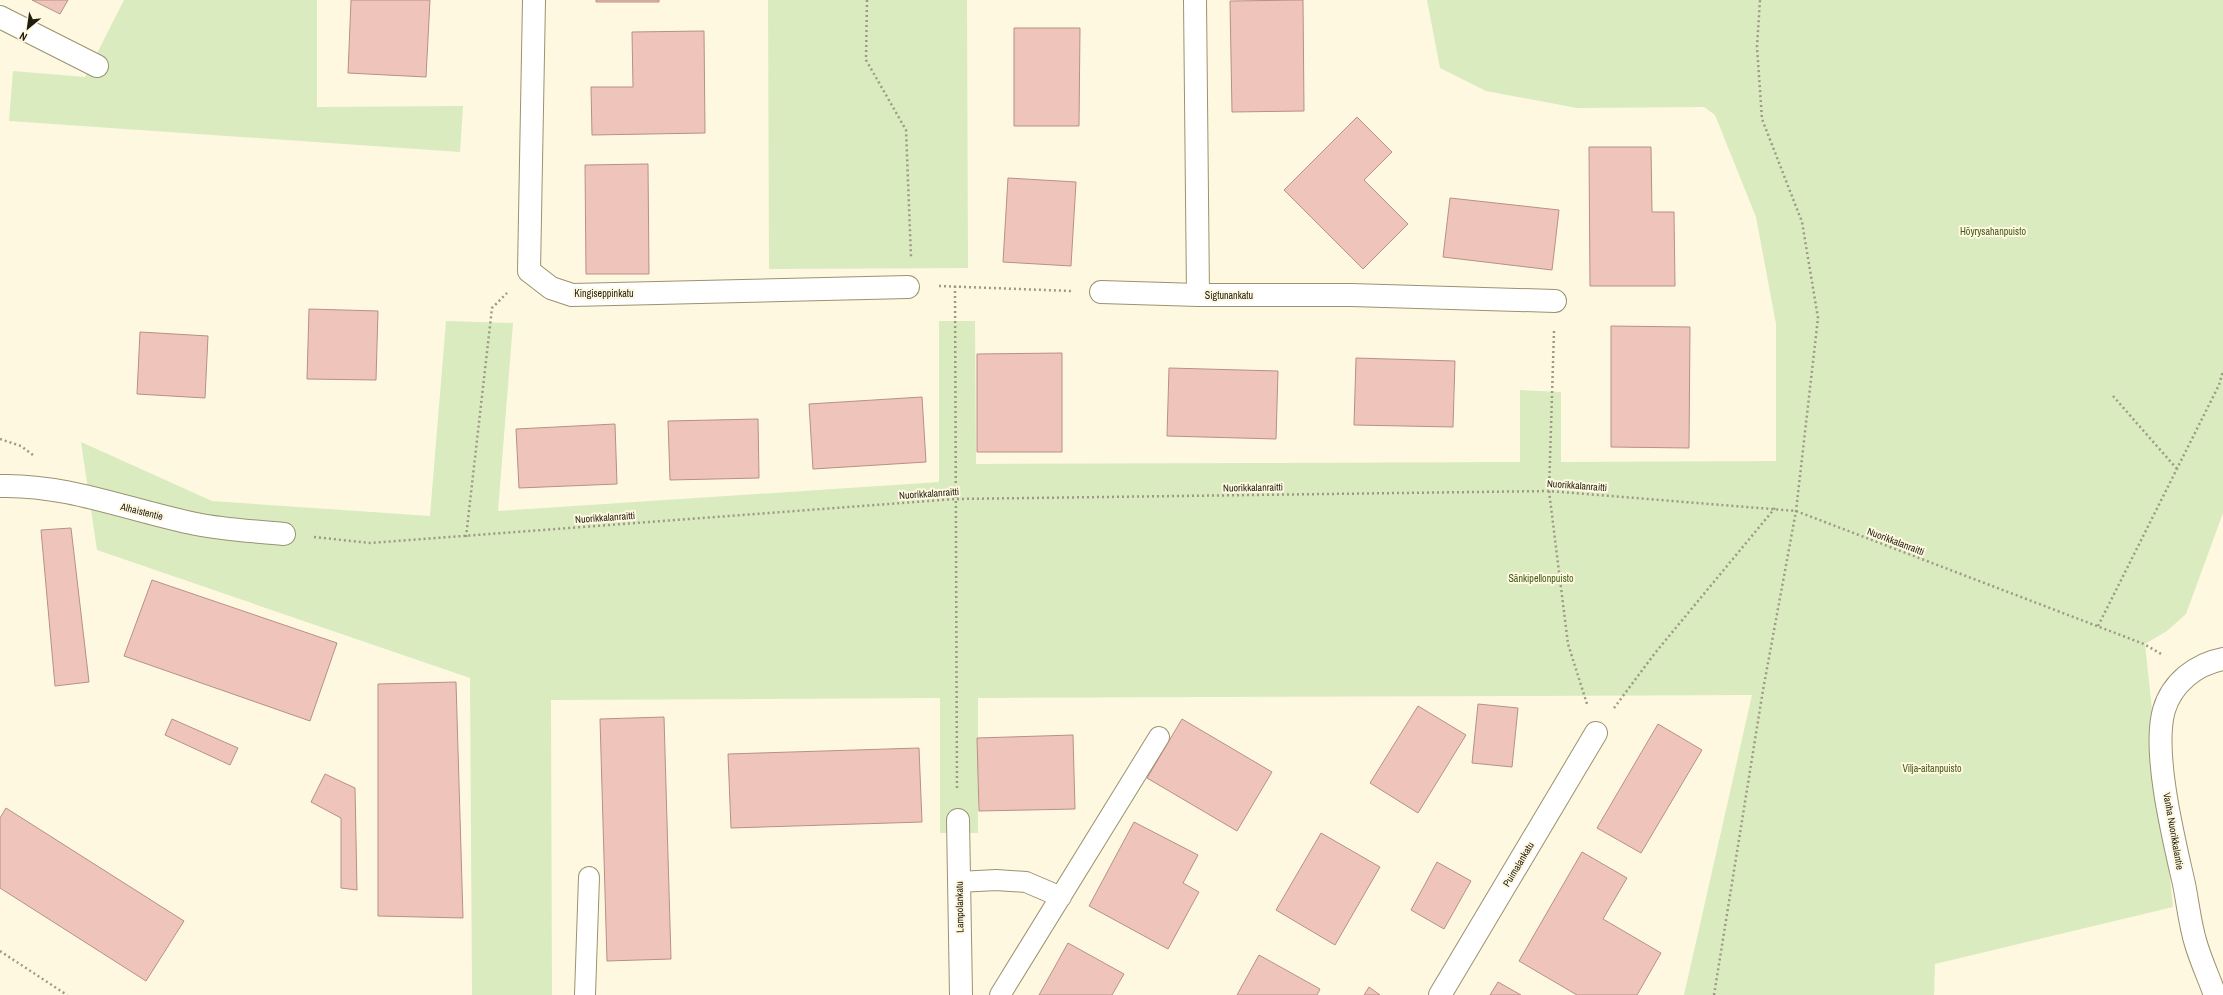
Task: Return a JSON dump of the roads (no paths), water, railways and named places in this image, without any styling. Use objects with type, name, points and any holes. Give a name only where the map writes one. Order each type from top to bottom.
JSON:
[{"type":"street","name":"Kingiseppinkatu","points":[[534,0],[529,271],[551,288],[572,295],[908,287]]},
{"type":"street","name":"Sigtunankatu","points":[[1195,0],[1198,295],[1351,295],[1555,300]]},
{"type":"street","points":[[0,17],[97,66]]},
{"type":"street","points":[[1101,292],[1198,295]]},
{"type":"street","name":"Alhaistentie","points":[[0,486],[22,486],[77,493],[198,525],[284,534]]},
{"type":"street","name":"Vanha Nuorikkalantie","points":[[2216,995],[2196,943],[2171,826],[2162,759],[2161,732],[2164,709],[2176,687],[2191,671],[2213,661],[2223,659]]},
{"type":"street","name":"Puimalankatu","points":[[1440,995],[1596,733]]},
{"type":"street","name":"Lampolankatu","points":[[958,820],[961,995]]},
{"type":"lane","points":[[1000,995],[1159,736]]},
{"type":"lane","points":[[585,995],[589,877]]},
{"type":"lane","points":[[959,882],[996,880],[1026,882],[1061,897]]},
{"type":"park label","name":"Höyrysahanpuisto","points":[[1993,231]]},
{"type":"park label","name":"Sänkipellonpuisto","points":[[1541,578]]},
{"type":"park label","name":"Vilja-aitanpuisto","points":[[1932,768]]}]
